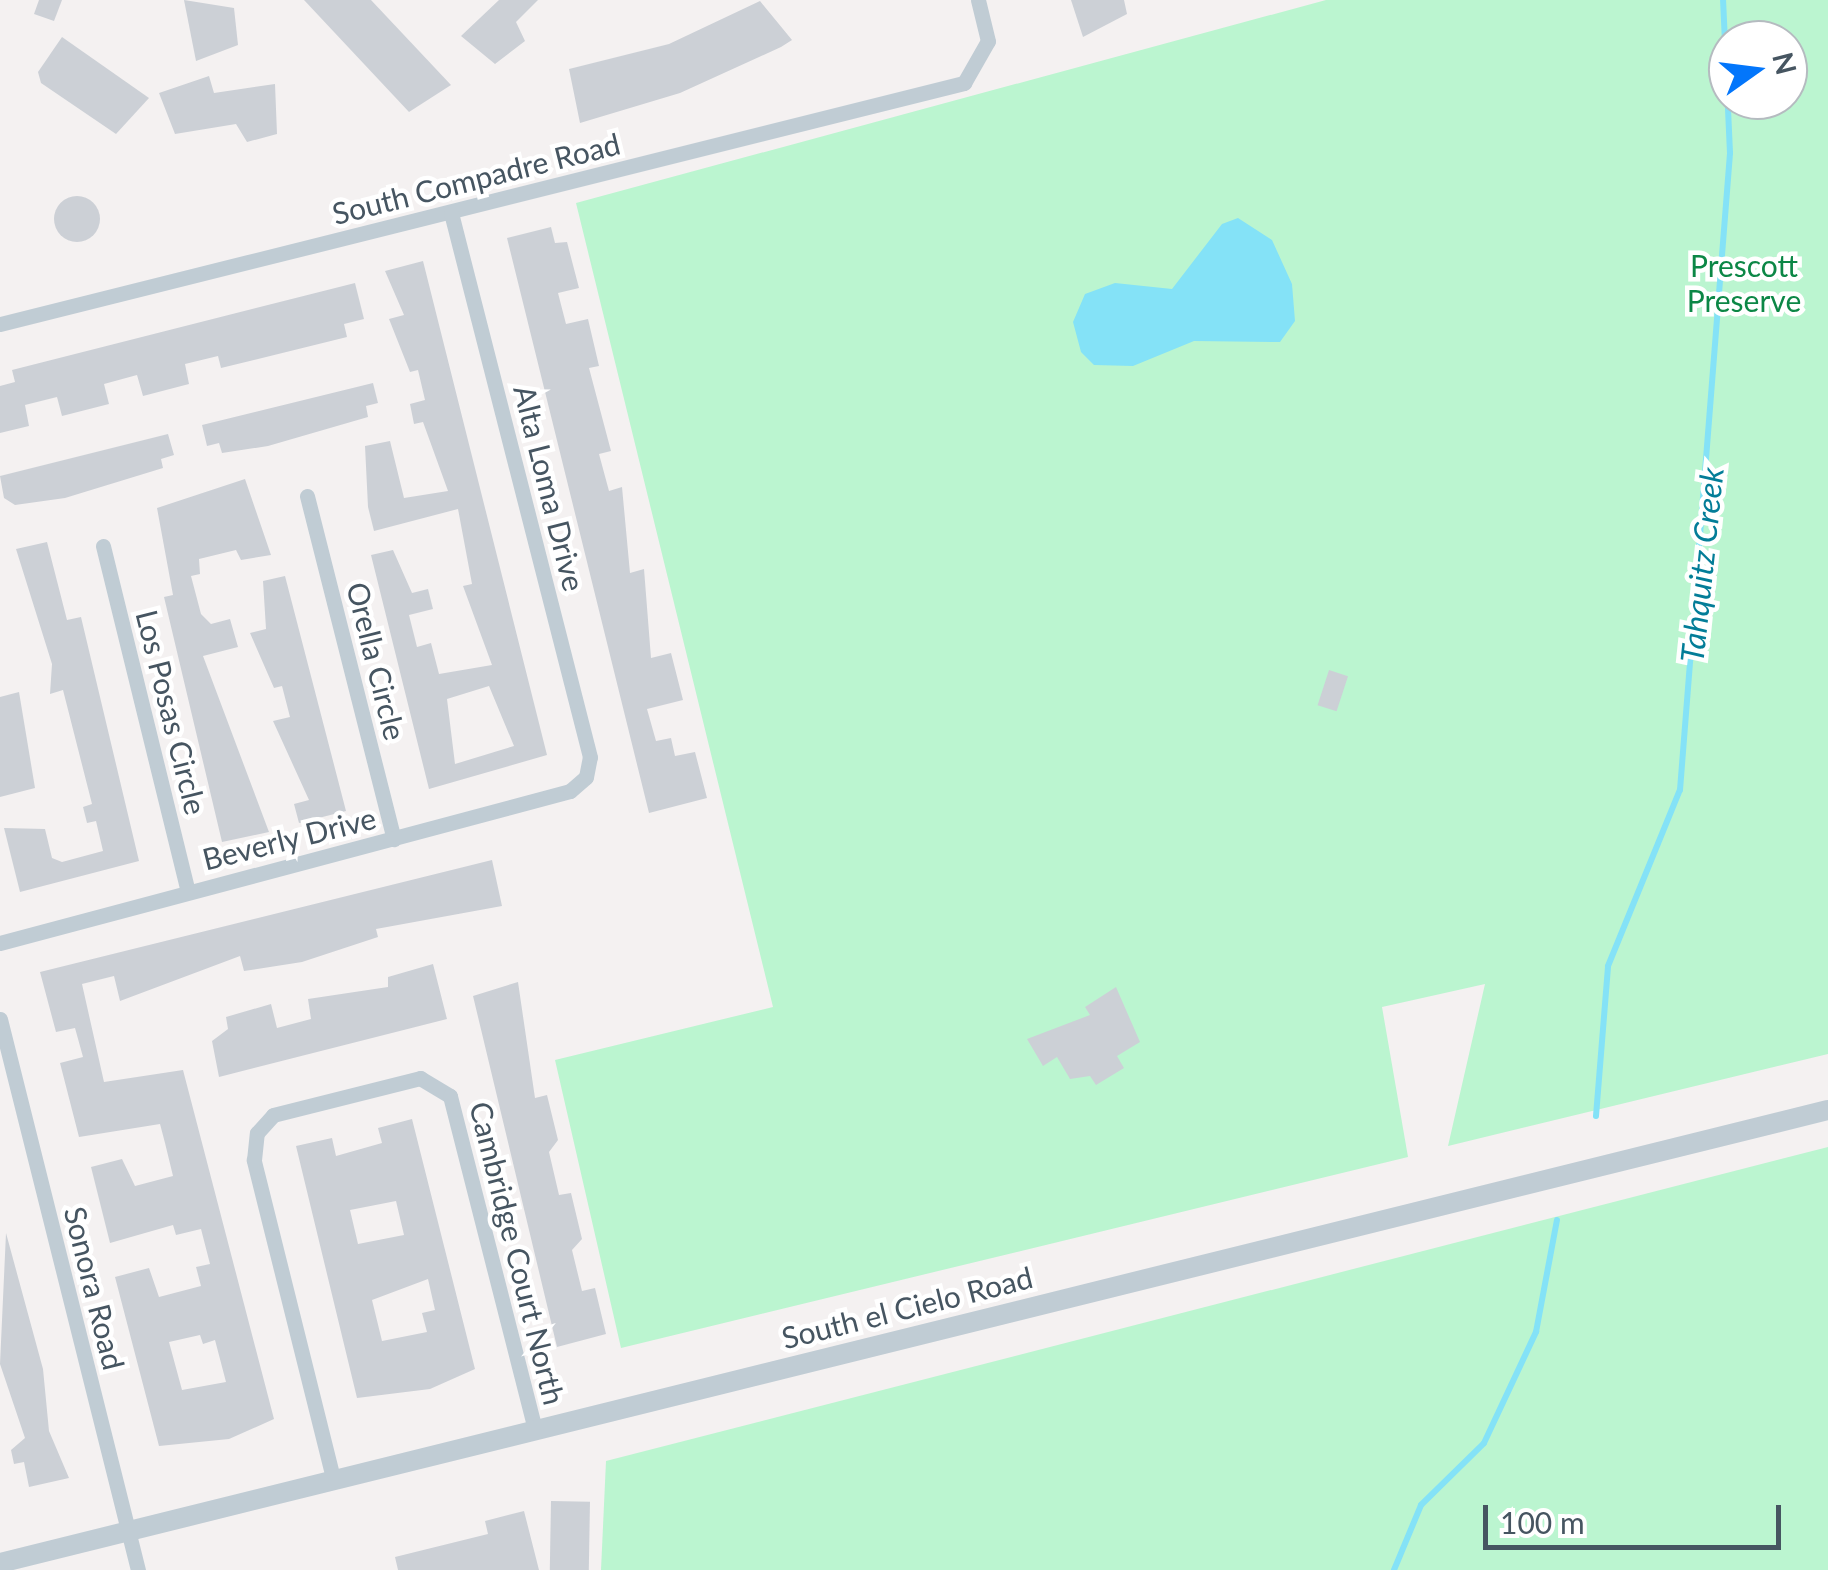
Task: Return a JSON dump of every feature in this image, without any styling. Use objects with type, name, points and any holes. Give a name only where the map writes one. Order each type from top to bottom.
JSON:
[{"type":"street","name":"South Compadre Road","points":[[0,324],[964,83],[988,40],[978,0]]},
{"type":"street","name":"Alta Loma Drive","points":[[451,214],[590,757],[586,776]]},
{"type":"street","name":"Orella Circle","points":[[307,496],[394,839]]},
{"type":"street","name":"Los Posas Circle","points":[[103,546],[188,892]]},
{"type":"street","name":"Beverly Drive","points":[[0,943],[570,791],[586,776]]},
{"type":"street","name":"Sonora Road","points":[[0,1020],[138,1570]]},
{"type":"street","name":"Cambridge Court North","points":[[333,1478],[254,1160],[256,1133],[274,1115],[420,1078],[450,1096],[534,1429]]},
{"type":"street","name":"South el Cielo Road","points":[[0,1563],[1828,1110]]},
{"type":"green space","name":"Prescott Preserve","points":[[1326,0],[1828,0],[1828,1054],[1448,1146],[1485,984],[1382,1007],[1408,1157],[621,1348],[555,1060],[773,1007],[576,203]]},
{"type":"green space","points":[[1828,1147],[1828,1570],[601,1570],[606,1461]]},
{"type":"water","points":[[1238,218],[1272,240],[1292,284],[1295,321],[1280,342],[1194,341],[1133,366],[1094,365],[1081,352],[1073,322],[1085,294],[1115,283],[1172,289],[1222,224]]},
{"type":"building","points":[[39,0],[62,0],[54,21],[34,14]]},
{"type":"building","points":[[184,0],[234,8],[238,45],[196,61]]},
{"type":"building","points":[[304,0],[371,0],[451,85],[409,112]]},
{"type":"building","points":[[499,0],[538,0],[516,22],[525,41],[495,64],[461,36]]},
{"type":"building","points":[[1071,0],[1124,0],[1127,14],[1083,37]]},
{"type":"building","points":[[760,1],[792,40],[680,93],[580,123],[569,69],[669,44]]},
{"type":"building","points":[[62,37],[149,98],[116,134],[41,83],[38,72]]},
{"type":"building","points":[[209,76],[214,93],[275,84],[277,134],[247,142],[236,124],[175,134],[159,93]]},
{"type":"building","points":[[77,196],[93,203],[100,219],[93,235],[77,242],[61,235],[54,219],[61,203]]},
{"type":"building","points":[[551,227],[555,243],[567,242],[579,288],[558,293],[566,324],[588,319],[599,366],[589,368],[611,451],[599,454],[609,491],[622,487],[630,573],[644,569],[651,658],[671,653],[683,700],[647,709],[656,741],[671,738],[675,756],[695,752],[707,798],[649,813],[507,238]]},
{"type":"building","points":[[423,261],[547,755],[429,789],[371,555],[393,550],[412,593],[428,589],[433,609],[409,615],[417,647],[431,643],[439,674],[492,665],[463,586],[472,584],[458,509],[374,531],[368,507],[365,446],[390,441],[404,498],[448,491],[423,422],[414,424],[410,404],[425,400],[418,370],[410,372],[389,319],[404,315],[385,271]],"holes":[[[489,686],[514,746],[455,764],[447,699]]]},
{"type":"building","points":[[355,283],[364,319],[344,324],[347,337],[221,368],[218,356],[185,364],[189,384],[143,396],[137,375],[104,384],[109,404],[62,416],[57,397],[25,405],[29,426],[0,433],[0,386],[15,382],[12,370]]},
{"type":"building","points":[[373,383],[378,403],[366,406],[368,417],[268,446],[222,453],[219,443],[207,446],[202,425]]},
{"type":"building","points":[[168,434],[174,455],[161,459],[163,468],[65,498],[15,505],[4,498],[0,476]]},
{"type":"building","points":[[245,479],[271,555],[241,560],[236,550],[199,559],[200,574],[191,576],[201,614],[211,624],[230,619],[238,647],[203,656],[269,832],[222,842],[164,597],[173,595],[157,508]]},
{"type":"building","points":[[47,542],[67,620],[81,617],[139,861],[20,892],[4,828],[45,829],[52,858],[62,862],[103,851],[96,821],[87,823],[83,807],[92,804],[63,690],[50,694],[52,664],[16,549]]},
{"type":"building","points":[[285,576],[346,811],[299,823],[294,804],[309,800],[273,721],[290,717],[282,686],[274,688],[250,633],[266,629],[263,581]]},
{"type":"building","points":[[1329,670],[1348,676],[1337,711],[1318,705]]},
{"type":"building","points":[[19,692],[35,788],[0,797],[0,697]]},
{"type":"building","points":[[492,860],[502,906],[376,929],[378,937],[302,962],[244,971],[240,956],[120,1001],[114,976],[82,984],[104,1082],[183,1070],[274,1419],[229,1439],[159,1446],[115,1277],[149,1268],[159,1297],[201,1286],[196,1267],[210,1264],[201,1229],[176,1235],[173,1225],[110,1243],[91,1167],[122,1159],[135,1186],[173,1176],[165,1143],[160,1124],[79,1137],[60,1063],[83,1057],[75,1028],[56,1032],[40,972]],"holes":[[[200,1335],[203,1344],[215,1340],[226,1382],[182,1390],[169,1342]]]},
{"type":"building","points":[[433,964],[447,1019],[219,1077],[212,1041],[228,1029],[226,1017],[271,1004],[277,1028],[311,1019],[308,999],[388,987],[388,977]]},
{"type":"building","points":[[518,982],[535,1098],[547,1095],[558,1140],[549,1152],[559,1195],[571,1193],[582,1239],[572,1250],[582,1291],[595,1288],[606,1334],[557,1347],[473,996]]},
{"type":"building","points":[[1116,987],[1140,1042],[1117,1056],[1124,1068],[1096,1085],[1090,1076],[1070,1079],[1057,1057],[1043,1066],[1027,1039],[1090,1015],[1085,1007]]},
{"type":"building","points":[[412,1119],[475,1369],[430,1389],[357,1398],[296,1146],[332,1138],[336,1156],[382,1143],[378,1128]],"holes":[[[396,1201],[404,1235],[358,1244],[350,1210]],[[428,1279],[435,1310],[422,1313],[427,1332],[382,1341],[372,1300]]]},
{"type":"building","points":[[6,1233],[43,1369],[49,1431],[69,1478],[29,1487],[24,1462],[14,1464],[11,1450],[25,1438],[0,1364]]},
{"type":"building","points":[[551,1501],[590,1502],[589,1570],[550,1570]]},
{"type":"building","points":[[524,1511],[539,1570],[398,1570],[395,1557],[488,1534],[485,1521]]},
{"type":"waterway","name":"Tahquitz Creek","points":[[1596,1116],[1608,966],[1680,790],[1730,153],[1723,0]]},
{"type":"waterway","name":"Tahquitz Creek","points":[[1394,1570],[1421,1505],[1484,1443],[1536,1332],[1557,1220]]}]
